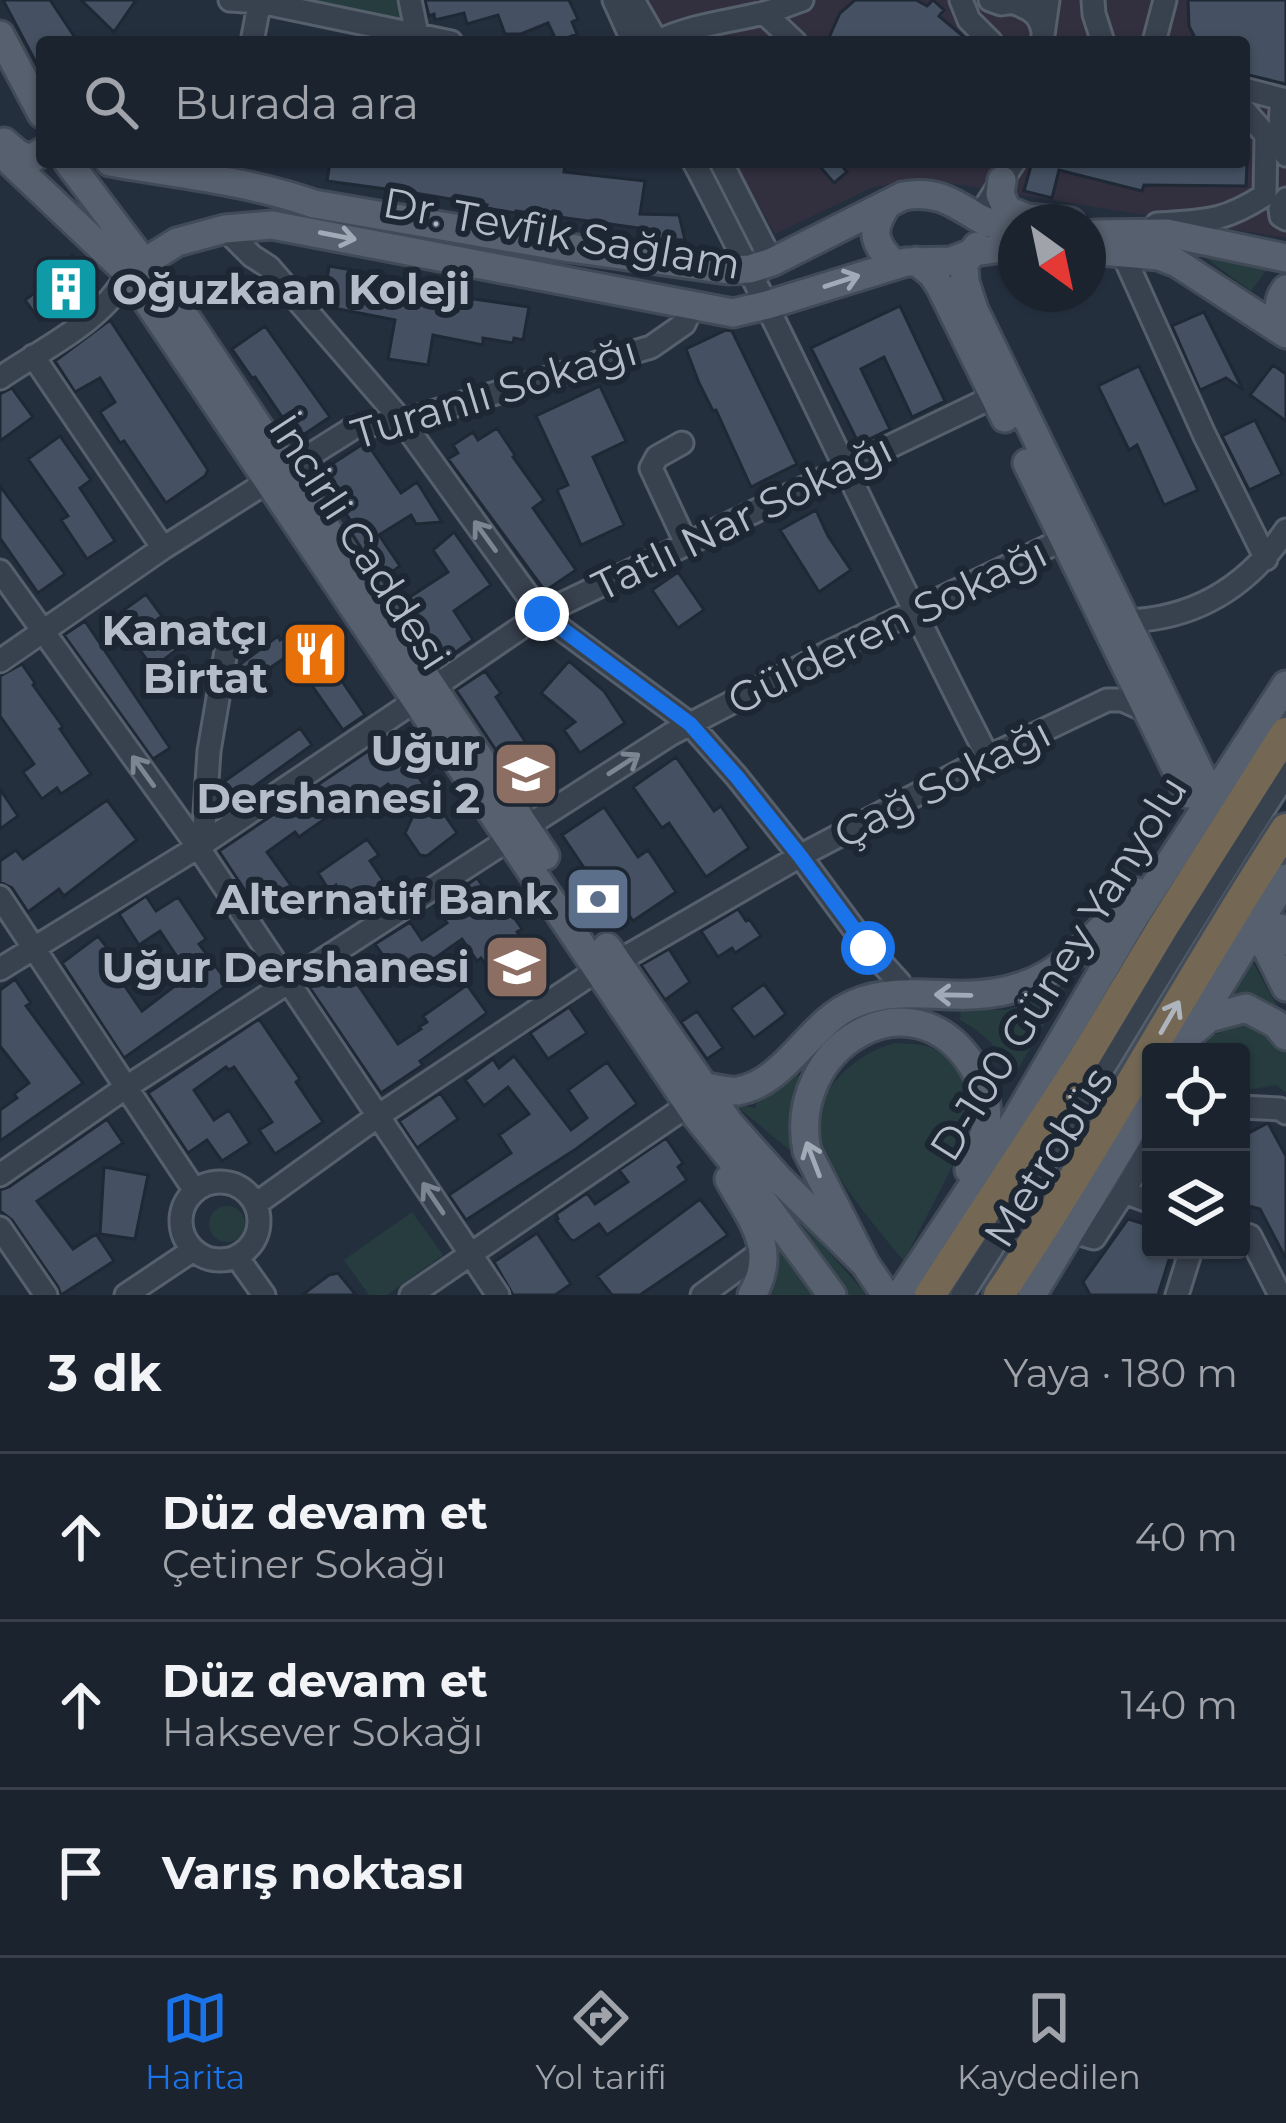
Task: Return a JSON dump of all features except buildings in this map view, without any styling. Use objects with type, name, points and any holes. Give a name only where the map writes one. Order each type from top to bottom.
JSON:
[{"type":"highway","points":[[930,1295],[1082,1062],[1286,733]]},
{"type":"highway","points":[[999,1295],[1286,829]]},
{"type":"main road","points":[[0,35],[36,103]]},
{"type":"main road","points":[[0,140],[24,158],[36,156]]},
{"type":"main road","name":"İncirli Caddesi","points":[[0,152],[132,261]]},
{"type":"main road","name":"İncirli Caddesi","points":[[72,168],[696,1102],[832,1295]]},
{"type":"main road","points":[[181,168],[228,172],[314,204],[728,271],[761,266],[903,196],[919,193],[952,200],[978,218],[998,223]]},
{"type":"main road","points":[[1004,204],[1000,194],[1008,171]]},
{"type":"main road","points":[[132,261],[159,233],[196,220],[314,204]]},
{"type":"main road","points":[[886,206],[875,233],[882,252],[932,274],[940,286],[1147,711],[1196,787],[1126,621],[974,310],[964,282],[964,264],[980,239],[978,218]]},
{"type":"main road","name":"Dr. Tevfik Sağlam","points":[[132,261],[225,229],[286,226],[734,313],[906,263]]},
{"type":"main road","points":[[1106,236],[1166,232],[1286,258]]},
{"type":"main road","points":[[1106,240],[1177,263],[1286,331]]},
{"type":"main road","points":[[906,263],[951,261],[998,249]]},
{"type":"main road","points":[[1286,289],[1279,304],[1286,331]]},
{"type":"main road","name":"D-100 Güney Yanyolu","points":[[900,1295],[1009,1131],[1135,916],[1286,685]]},
{"type":"main road","points":[[752,1295],[764,1265],[759,1232],[696,1102],[762,1081],[842,1010],[859,1001],[906,994],[996,995],[1026,986],[1081,949],[1182,846]]},
{"type":"main road","points":[[1185,1042],[1286,878]]},
{"type":"main road","points":[[1277,937],[1286,987]]},
{"type":"main road","points":[[1185,1042],[1209,1018],[1246,1008],[1276,1024],[1286,1036]]},
{"type":"main road","points":[[886,1295],[817,1172],[804,1132],[808,1093],[826,1058],[843,1042],[876,1026],[922,1026],[956,1047],[980,1077],[986,1126],[947,1224]]},
{"type":"main road","name":"İncirli Caddesi","points":[[696,1102],[752,1149],[865,1264]]},
{"type":"main road","points":[[1032,1295],[1142,1113]]},
{"type":"street","points":[[230,0],[260,1],[426,36]]},
{"type":"street","points":[[410,0],[417,34]]},
{"type":"street","points":[[614,0],[630,36]]},
{"type":"street","points":[[633,0],[654,36]]},
{"type":"street","points":[[705,36],[802,0]]},
{"type":"street","points":[[961,0],[969,20],[985,36]]},
{"type":"street","points":[[990,0],[1022,2],[1040,19],[1042,36]]},
{"type":"street","points":[[1042,36],[1048,0]]},
{"type":"street","points":[[1093,0],[1101,36]]},
{"type":"street","points":[[1156,36],[1166,0]]},
{"type":"street","points":[[253,36],[260,1]]},
{"type":"street","points":[[671,36],[764,13]]},
{"type":"street","points":[[764,13],[789,36]]},
{"type":"street","points":[[1250,90],[1284,99],[1279,124],[1286,155]]},
{"type":"street","points":[[1106,234],[1142,224],[1206,221],[1235,214],[1265,195],[1266,136],[1250,117]]},
{"type":"street","points":[[698,168],[761,266]]},
{"type":"street","points":[[723,168],[761,266],[766,305],[988,757]]},
{"type":"street","points":[[978,218],[1008,171]]},
{"type":"street","points":[[1286,199],[1280,209],[1286,219]]},
{"type":"street","points":[[269,267],[269,243],[275,231],[286,226]]},
{"type":"street","points":[[225,229],[269,267],[403,421],[542,614],[690,724],[899,982]]},
{"type":"street","points":[[1106,255],[1266,559]]},
{"type":"street","points":[[0,378],[103,310],[119,292],[132,261]]},
{"type":"street","name":"Turanlı Sokağı","points":[[0,661],[163,548],[355,427],[403,421],[651,347],[684,324],[692,307]]},
{"type":"street","points":[[33,356],[163,548]]},
{"type":"street","name":"Tatlı Nar Sokağı","points":[[0,969],[200,845],[542,614],[994,396]]},
{"type":"street","points":[[682,443],[656,457],[651,468],[686,543]]},
{"type":"street","points":[[1126,621],[1171,618],[1198,606],[1266,559],[1286,530]]},
{"type":"street","name":"Gülderen Sokağı","points":[[0,1175],[125,1088],[670,734],[1064,539]]},
{"type":"street","points":[[0,571],[200,845],[499,1295]]},
{"type":"street","points":[[200,845],[208,751],[228,639]]},
{"type":"street","name":"Çağ Sokağı","points":[[256,1204],[378,1116],[608,965],[800,856],[1107,700],[1122,700],[1147,711]]},
{"type":"street","name":"Metrobüs","points":[[962,1295],[1286,775]]},
{"type":"street","points":[[0,897],[195,1191]]},
{"type":"street","points":[[411,1295],[696,1102]]},
{"type":"street","points":[[1250,1108],[1286,1113]]},
{"type":"street","points":[[1071,1231],[1094,1238],[1148,1151]]},
{"type":"street","points":[[205,1185],[240,1187],[256,1204],[257,1234],[237,1257],[214,1260],[193,1250],[181,1227],[187,1201],[205,1185]]},
{"type":"street","points":[[1124,1192],[1142,1199]]},
{"type":"street","points":[[0,1228],[46,1295]]},
{"type":"street","points":[[1250,1236],[1280,1295]]},
{"type":"street","points":[[702,1295],[763,1246]]},
{"type":"street","points":[[126,1295],[193,1250]]},
{"type":"street","points":[[237,1257],[264,1295]]},
{"type":"street","points":[[1177,1295],[1188,1259]]},
{"type":"shaded area","points":[[648,0],[1286,0],[1286,238],[1106,209],[1106,204],[1077,204],[918,178],[871,188],[775,234],[738,168],[1250,168],[1250,36],[665,36]]},
{"type":"green space","points":[[300,0],[396,0],[401,20]]},
{"type":"green space","points":[[1196,251],[1269,267],[1251,291]]},
{"type":"green space","points":[[1250,957],[1284,1019],[1224,1001]]},
{"type":"green space","points":[[1066,986],[1014,1076],[992,1044],[960,1020],[961,1010],[1006,1010]]},
{"type":"green space","points":[[1238,1024],[1268,1030],[1286,1048],[1286,1093],[1276,1085],[1250,1089],[1250,1043],[1205,1043]]},
{"type":"green space","points":[[894,1043],[925,1046],[942,1054],[962,1077],[973,1106],[969,1134],[904,1261],[838,1175],[821,1148],[817,1127],[823,1100],[839,1077],[864,1056]]},
{"type":"green space","points":[[794,1074],[800,1076],[791,1112],[792,1152],[734,1104],[755,1108],[758,1100]]},
{"type":"green space","points":[[783,1201],[867,1295],[848,1295]]},
{"type":"green space","points":[[227,1206],[239,1212],[245,1224],[239,1236],[227,1242],[215,1236],[209,1224],[215,1212]]},
{"type":"green space","points":[[412,1212],[443,1255],[387,1295],[369,1295],[344,1260]]},
{"type":"green space","points":[[774,1238],[815,1295],[768,1295],[775,1267]]},
{"type":"place","name":"Oğuzkaan Koleji","points":[[66,289]]},
{"type":"place","name":"Kanatçı Birtat","points":[[315,654]]},
{"type":"place","name":"Uğur Dershanesi 2","points":[[526,774]]},
{"type":"place","name":"Alternatif Bank","points":[[598,899]]},
{"type":"place","name":"Uğur Dershanesi","points":[[517,967]]},
{"type":"route","points":[[542,614],[690,724],[800,856],[868,948]]}]
